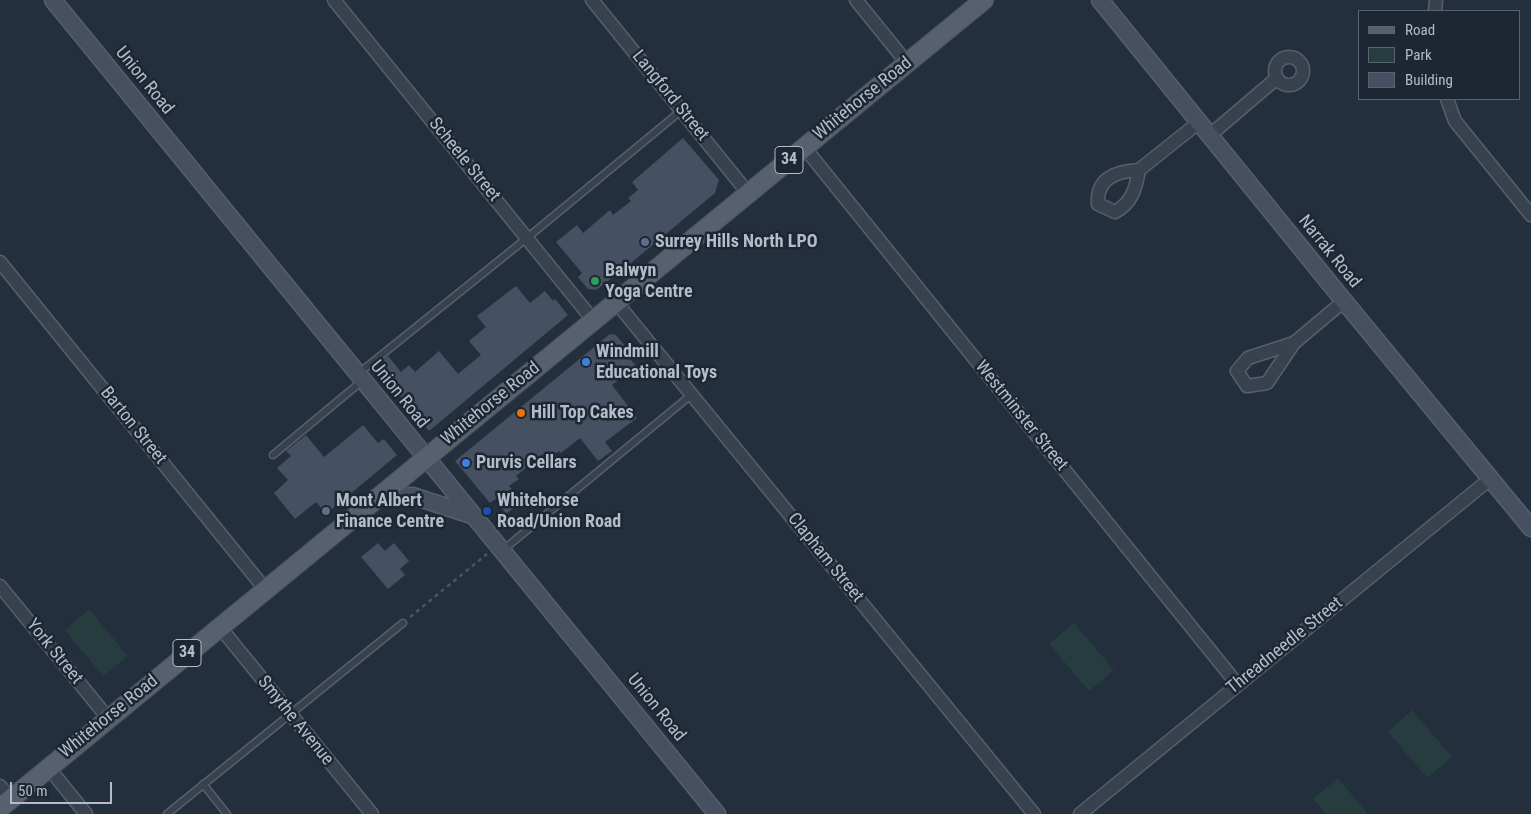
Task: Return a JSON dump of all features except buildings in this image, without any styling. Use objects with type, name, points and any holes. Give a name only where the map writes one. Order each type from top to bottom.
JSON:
[{"type":"main road","name":"Union Road","points":[[52,0],[717,814]]},
{"type":"main road","name":"Whitehorse Road","points":[[4,798],[48,767],[984,0]]},
{"type":"main road","name":"Narrak Road","points":[[1100,0],[1208,136],[1531,528]]},
{"type":"main road","points":[[376,498],[413,496],[471,515]]},
{"type":"street","name":"Scheele Street","points":[[334,0],[593,320]]},
{"type":"street","name":"Langford Street","points":[[592,0],[748,193]]},
{"type":"street","points":[[856,0],[907,63]]},
{"type":"street","points":[[1208,136],[1277,78]]},
{"type":"street","points":[[1447,100],[1455,121],[1531,215]]},
{"type":"street","points":[[1139,170],[1198,123]]},
{"type":"street","name":"Westminster Street","points":[[804,148],[1238,685]]},
{"type":"street","name":"Barton Street","points":[[0,262],[266,589]]},
{"type":"street","points":[[1294,343],[1344,301]]},
{"type":"street","name":"Clapham Street","points":[[616,302],[1034,814]]},
{"type":"street","name":"Threadneedle Street","points":[[1080,814],[1490,479]]},
{"type":"street","name":"York Street","points":[[0,586],[108,718]]},
{"type":"street","name":"Smythe Avenue","points":[[220,626],[289,714],[372,814]]},
{"type":"street","points":[[48,767],[86,814]]},
{"type":"lane","points":[[273,455],[360,378],[682,110]]},
{"type":"lane","points":[[499,549],[691,395]]},
{"type":"lane","points":[[167,814],[403,623]]},
{"type":"lane","points":[[203,784],[227,814]]},
{"type":"path","points":[[403,623],[499,549]]},
{"type":"green space","points":[[89,609],[128,656],[103,676],[65,630]]},
{"type":"green space","points":[[1074,623],[1114,670],[1089,691],[1049,644]]},
{"type":"green space","points":[[1412,710],[1452,757],[1427,778],[1388,732]]},
{"type":"green space","points":[[1338,778],[1368,814],[1326,814],[1313,799]]},
{"type":"tram line","points":[[0,812],[990,0]]},
{"type":"place","name":"Surrey Hills North LPO","points":[[645,242]]},
{"type":"place","name":"Balwyn Yoga Centre","points":[[595,281]]},
{"type":"place","name":"Windmill Educational Toys","points":[[586,362]]},
{"type":"place","name":"Hill Top Cakes","points":[[521,413]]},
{"type":"place","name":"Purvis Cellars","points":[[466,463]]},
{"type":"place","name":"Mont Albert Finance Centre","points":[[326,511]]},
{"type":"place","name":"Whitehorse Road/Union Road","points":[[487,511]]}]
